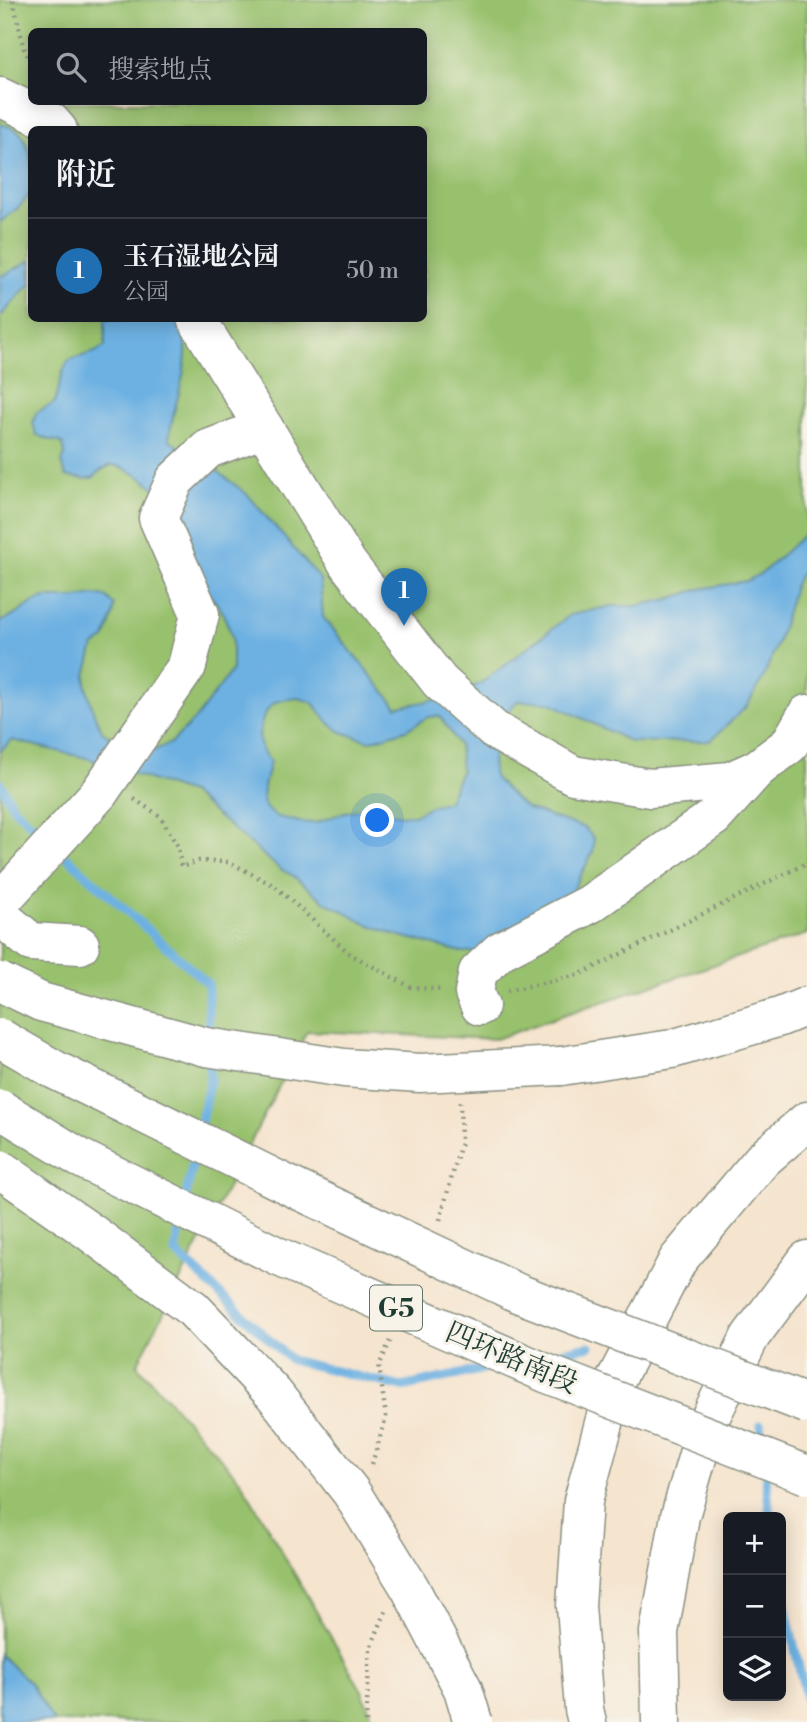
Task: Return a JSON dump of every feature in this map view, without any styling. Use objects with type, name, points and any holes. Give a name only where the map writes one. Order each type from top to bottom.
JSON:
[{"type":"main road","points":[[0,97],[54,126]]},
{"type":"main road","points":[[198,322],[348,564],[440,682],[494,730],[573,775],[650,788],[730,780],[759,768]]},
{"type":"main road","points":[[0,902],[99,793],[187,666],[201,614],[158,518],[175,480],[208,449],[264,428]]},
{"type":"main road","points":[[477,1000],[478,972],[500,951],[590,904],[714,817],[759,768],[789,745],[807,714]]},
{"type":"main road","points":[[0,916],[31,942],[80,945]]},
{"type":"main road","points":[[0,982],[41,1002],[206,1046],[344,1068],[420,1073],[561,1066],[672,1049],[780,1017],[807,1006]]},
{"type":"main road","name":"G5","points":[[0,1038],[55,1070],[272,1178],[520,1294],[807,1402]]},
{"type":"main road","name":"四环路南段","points":[[0,1109],[80,1158],[279,1257],[548,1374],[807,1475]]},
{"type":"main road","points":[[587,1722],[576,1606],[583,1502],[616,1379],[678,1260],[762,1160],[807,1121]]},
{"type":"main road","points":[[0,1169],[193,1309],[273,1393],[365,1513],[410,1588],[463,1689],[473,1722]]},
{"type":"main road","points":[[661,1722],[659,1632],[680,1516],[707,1424],[750,1337],[807,1260]]},
{"type":"path","points":[[13,0],[28,56]]},
{"type":"path","points":[[99,793],[129,796],[160,816],[178,847],[181,867],[199,860],[229,862],[275,886],[350,954],[411,987],[477,1000],[495,993],[578,975],[807,863]]},
{"type":"path","points":[[438,1228],[461,1143],[460,1098]]},
{"type":"path","points":[[384,1402],[379,1366],[390,1341]]},
{"type":"green space","points":[[0,0],[807,0],[807,934],[496,1039],[307,1031],[137,1365],[241,1481],[362,1691],[374,1722],[0,1722]]},
{"type":"water","points":[[0,124],[16,129],[28,149],[28,196],[0,222]]},
{"type":"water","points":[[28,262],[28,287],[0,317],[0,277]]},
{"type":"water","points":[[105,322],[181,322],[186,355],[169,439],[190,456],[207,463],[248,495],[320,579],[323,617],[397,707],[442,698],[474,687],[570,615],[612,606],[636,606],[700,589],[747,581],[762,573],[807,532],[807,566],[794,587],[778,642],[763,678],[747,706],[710,741],[631,742],[549,702],[517,701],[502,723],[492,761],[494,777],[528,809],[585,828],[594,839],[593,852],[556,922],[483,952],[461,952],[393,934],[328,904],[292,875],[280,869],[190,793],[86,758],[12,740],[0,751],[0,622],[44,598],[95,595],[106,597],[114,605],[105,639],[94,646],[86,685],[102,731],[116,741],[146,752],[171,743],[197,717],[232,670],[232,638],[229,628],[221,609],[208,593],[160,492],[142,478],[122,467],[111,465],[94,477],[85,479],[66,476],[62,463],[65,453],[62,443],[36,434],[33,423],[36,413],[54,403],[63,370],[69,360],[105,346]],"holes":[[[298,698],[312,702],[329,723],[341,732],[370,741],[406,730],[428,717],[440,716],[459,745],[461,771],[448,801],[414,815],[365,809],[345,812],[316,823],[275,816],[265,807],[262,795],[270,761],[262,751],[259,735],[267,710],[278,701]]]},
{"type":"water","points":[[0,1655],[30,1683],[54,1722],[0,1722]]},
{"type":"waterway","points":[[0,783],[13,807],[45,837]]},
{"type":"waterway","points":[[58,849],[208,984],[209,1038]]},
{"type":"waterway","points":[[199,1131],[210,1079],[209,1055]]},
{"type":"waterway","points":[[185,1200],[196,1148]]},
{"type":"waterway","points":[[181,1220],[175,1252],[291,1360],[402,1387],[497,1366]]},
{"type":"waterway","points":[[541,1357],[589,1346]]},
{"type":"waterway","points":[[761,1425],[763,1447]]},
{"type":"waterway","points":[[765,1468],[769,1512]]},
{"type":"waterway","points":[[786,1610],[807,1702]]},
{"type":"place","name":"玉石湿地公园","points":[[404,626]]}]
